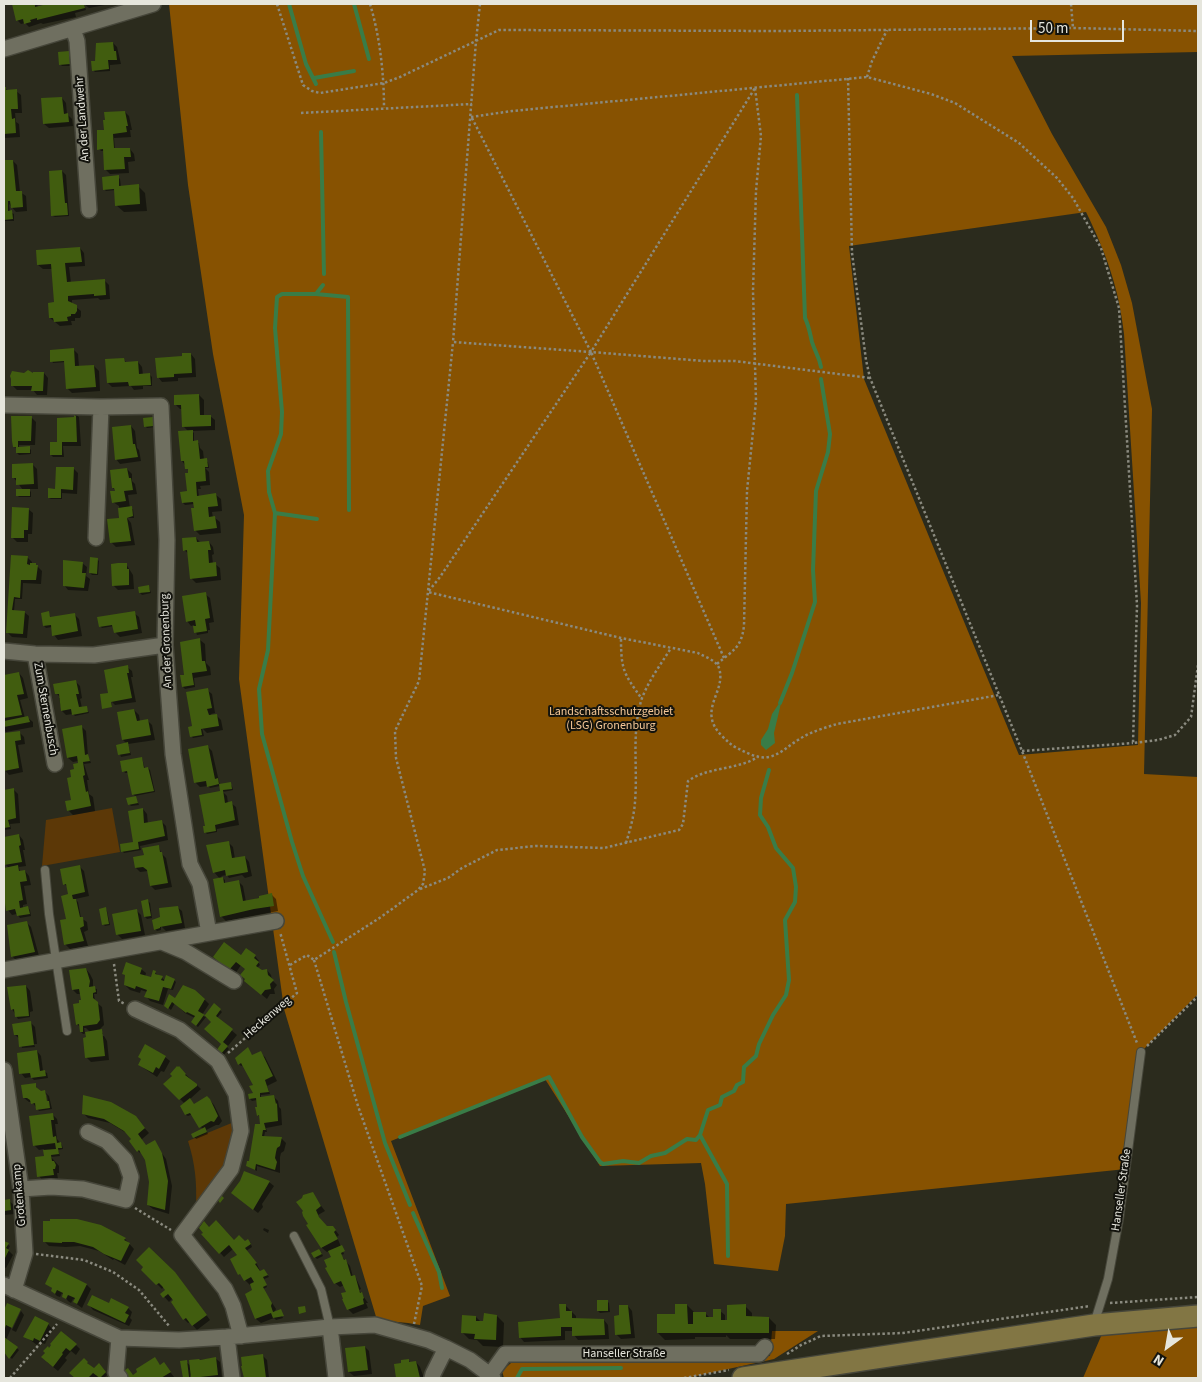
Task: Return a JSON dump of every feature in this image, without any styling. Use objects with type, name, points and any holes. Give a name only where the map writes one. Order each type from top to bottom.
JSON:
[{"type":"main road","points":[[738,1374],[1140,1320],[1198,1316]]},
{"type":"street","points":[[4,48],[153,4]]},
{"type":"street","name":"An der Landwehr","points":[[73,29],[77,41],[89,210]]},
{"type":"street","name":"An der Gronenburg","points":[[4,405],[161,406],[167,540],[165,645],[174,754],[190,864],[200,884],[209,933]]},
{"type":"street","points":[[96,538],[101,407]]},
{"type":"street","name":"Zum Sternenbusch","points":[[4,651],[35,654],[94,655],[165,645]]},
{"type":"street","name":"Zum Sternenbusch","points":[[35,654],[55,764]]},
{"type":"street","points":[[4,970],[276,921]]},
{"type":"street","points":[[162,942],[194,956],[234,981]]},
{"type":"street","points":[[135,1009],[180,1030],[218,1062],[236,1094],[241,1131],[231,1169],[182,1234],[225,1289],[233,1306],[232,1378]]},
{"type":"street","name":"Grotenkamp","points":[[4,1070],[21,1189],[25,1253],[9,1287]]},
{"type":"street","points":[[21,1189],[52,1187],[83,1189],[126,1200],[131,1177],[125,1160],[107,1141],[88,1132]]},
{"type":"street","name":"Hanseller Straße","points":[[9,1287],[119,1338],[179,1340],[375,1325],[446,1348],[470,1360],[491,1376],[505,1354],[760,1354],[765,1347]]},
{"type":"street","points":[[330,1327],[336,1378]]},
{"type":"street","points":[[119,1338],[116,1373],[120,1378]]},
{"type":"street","points":[[432,1378],[446,1348]]},
{"type":"lane","points":[[45,870],[49,914],[67,1031]]},
{"type":"lane","name":"Hanseller Straße","points":[[1094,1326],[1108,1279],[1119,1219],[1141,1052]]},
{"type":"lane","points":[[294,1236],[321,1289],[330,1327]]},
{"type":"path","points":[[277,4],[303,85],[312,91],[320,93],[384,83],[499,30],[1073,28],[1198,31]]},
{"type":"path","points":[[370,4],[384,83],[384,109]]},
{"type":"path","points":[[418,890],[422,884],[425,871],[396,758],[395,731],[419,681],[453,342],[480,4]]},
{"type":"path","points":[[1071,4],[1073,28]]},
{"type":"path","points":[[867,77],[872,61],[887,30]]},
{"type":"path","points":[[471,117],[867,77],[931,94],[955,104],[1019,143],[1057,178],[1074,198],[1101,248],[1119,308],[1137,605],[1133,743]]},
{"type":"path","points":[[848,78],[852,253],[870,378],[1022,751],[1141,1052],[1198,996]]},
{"type":"path","points":[[428,592],[591,352],[755,87]]},
{"type":"path","points":[[717,664],[735,649],[742,639],[743,633],[747,491],[756,401],[753,292],[756,191],[761,136],[755,87]]},
{"type":"path","points":[[301,113],[472,104]]},
{"type":"path","points":[[471,117],[591,352],[724,658]]},
{"type":"path","points":[[453,342],[704,362],[735,361],[870,378]]},
{"type":"path","points":[[428,592],[621,638],[698,653],[717,664],[720,670],[720,678],[712,708],[712,720],[718,732],[731,746],[758,757],[777,754],[813,732],[837,724],[999,695]]},
{"type":"path","points":[[621,638],[621,663],[628,680],[642,699]]},
{"type":"path","points":[[626,843],[633,821],[636,801],[636,729],[642,699],[650,680],[671,648]]},
{"type":"path","points":[[1022,751],[1133,743],[1158,740],[1175,735],[1191,717],[1198,665]]},
{"type":"path","points":[[314,960],[418,890],[448,878],[462,868],[497,850],[536,846],[604,848],[679,830],[683,824],[688,781],[749,762],[758,757]]},
{"type":"path","points":[[276,921],[290,965],[307,955],[314,960],[358,1106],[422,1286],[410,1335]]},
{"type":"path","points":[[112,950],[118,1002],[135,1009]]},
{"type":"path","name":"Heckenweg","points":[[218,1062],[297,993],[290,965]]},
{"type":"path","points":[[126,1200],[141,1212],[175,1233],[182,1234]]},
{"type":"path","points":[[25,1253],[84,1260],[113,1272],[140,1290],[179,1340]]},
{"type":"path","points":[[783,1356],[821,1336],[876,1335],[926,1331],[1100,1304],[1198,1297]]},
{"type":"path","points":[[10,1378],[64,1314]]},
{"type":"path","points":[[684,1378],[738,1374]]},
{"type":"shaded area","points":[[782,699],[774,733],[775,743],[766,750],[761,745],[761,740],[768,729],[772,714]]},
{"type":"shaded area","points":[[112,808],[120,852],[42,866],[46,820]]},
{"type":"shaded area","points":[[234,1122],[231,1147],[223,1167],[196,1206],[195,1173],[188,1141]]},
{"type":"green space","name":"Landschaftsschutzgebiet (LSG) Gronenburg","points":[[169,4],[1198,4],[1198,52],[1012,56],[1052,134],[1106,227],[1121,265],[1132,303],[1152,409],[1144,774],[1198,777],[1198,994],[1141,1052],[1126,1169],[786,1204],[785,1236],[778,1271],[714,1264],[701,1163],[600,1166],[545,1079],[391,1141],[450,1296],[423,1306],[420,1325],[377,1320],[284,1009],[239,679],[244,515],[213,354],[188,185]],"holes":[[[1086,212],[1115,286],[1124,334],[1141,603],[1138,745],[1019,755],[864,379],[849,246]]]},
{"type":"green space","points":[[1198,1327],[1198,1378],[1083,1378],[1102,1334]]},
{"type":"green space","points":[[772,1331],[818,1331],[774,1359],[687,1378],[504,1378],[502,1371],[511,1363],[770,1356]]},
{"type":"building","points":[[12,4],[35,4],[35,7],[47,4],[84,4],[85,8],[37,20],[37,18],[24,24],[23,19],[16,21]]},
{"type":"building","points":[[113,42],[117,60],[108,60],[109,69],[92,71],[91,61],[95,61],[96,43]]},
{"type":"building","points":[[69,51],[70,64],[59,65],[58,52]]},
{"type":"building","points":[[4,87],[6,87],[6,90],[17,89],[18,109],[11,109],[12,119],[15,118],[16,133],[4,134]]},
{"type":"building","points":[[62,97],[64,114],[68,113],[69,122],[43,124],[41,98]]},
{"type":"building","points":[[125,111],[128,126],[126,126],[127,132],[113,134],[114,148],[130,148],[131,157],[124,157],[125,169],[104,170],[103,149],[97,150],[97,130],[104,130],[104,112]]},
{"type":"building","points":[[4,160],[13,160],[16,191],[22,191],[23,207],[11,208],[10,201],[8,201],[8,211],[12,210],[13,219],[4,220]]},
{"type":"building","points":[[62,170],[68,215],[51,216],[49,171]]},
{"type":"building","points":[[119,175],[119,186],[139,184],[140,204],[115,206],[114,189],[103,190],[102,177]]},
{"type":"building","points":[[80,247],[82,262],[65,263],[67,282],[105,279],[106,295],[68,296],[68,301],[77,305],[77,311],[75,314],[67,317],[68,321],[54,322],[53,318],[49,318],[48,303],[54,302],[51,264],[37,265],[36,250]]},
{"type":"building","points":[[74,348],[75,366],[94,365],[96,387],[66,389],[64,361],[50,362],[50,350]]},
{"type":"building","points":[[182,353],[191,353],[192,373],[174,374],[174,377],[157,378],[155,358],[182,356]]},
{"type":"building","points":[[124,358],[125,362],[138,361],[139,374],[150,373],[151,385],[129,386],[128,382],[107,383],[105,359]]},
{"type":"building","points":[[28,370],[33,373],[44,372],[43,391],[31,391],[32,386],[11,386],[10,376],[12,371],[24,373]]},
{"type":"building","points":[[199,394],[200,415],[211,415],[211,426],[182,427],[181,405],[174,405],[174,395]]},
{"type":"building","points":[[74,415],[76,416],[77,442],[62,442],[62,455],[50,455],[50,442],[57,442],[57,418],[74,417]]},
{"type":"building","points":[[11,416],[32,416],[31,441],[18,441],[18,447],[30,446],[30,453],[16,453],[16,447],[13,447],[12,441]]},
{"type":"building","points":[[153,417],[154,426],[144,427],[143,418]]},
{"type":"building","points":[[131,425],[133,444],[135,444],[138,457],[115,460],[112,427]]},
{"type":"building","points":[[193,430],[193,441],[198,440],[200,459],[207,458],[208,467],[205,467],[206,481],[196,482],[197,496],[216,493],[218,506],[208,507],[209,517],[215,516],[217,528],[194,531],[191,508],[194,508],[193,502],[182,503],[180,492],[187,491],[185,473],[188,473],[188,469],[185,469],[184,461],[181,461],[178,431]]},
{"type":"building","points":[[33,463],[34,484],[16,485],[16,478],[12,478],[12,464]]},
{"type":"building","points":[[56,467],[74,467],[73,490],[61,489],[61,498],[48,498],[48,488],[55,489]]},
{"type":"building","points":[[127,468],[133,490],[124,491],[126,501],[112,503],[110,491],[115,491],[112,488],[110,470]]},
{"type":"building","points":[[16,489],[30,489],[30,496],[16,496]]},
{"type":"building","points":[[132,506],[133,516],[127,518],[131,541],[110,543],[107,519],[119,518],[118,508]]},
{"type":"building","points":[[12,507],[29,508],[28,530],[24,530],[24,538],[11,538]]},
{"type":"building","points":[[196,537],[197,542],[209,541],[211,550],[208,550],[209,563],[216,562],[217,576],[190,579],[187,550],[183,551],[182,538]]},
{"type":"building","points":[[11,555],[28,556],[27,564],[36,563],[38,565],[36,580],[21,580],[20,598],[14,597],[12,610],[25,611],[23,634],[6,633]]},
{"type":"building","points":[[90,557],[98,558],[97,574],[89,573]]},
{"type":"building","points":[[63,560],[83,562],[82,573],[86,573],[84,588],[63,586]]},
{"type":"building","points":[[127,563],[129,585],[112,586],[111,564]]},
{"type":"building","points":[[149,585],[150,592],[139,593],[138,587]]},
{"type":"building","points":[[206,592],[210,618],[205,619],[207,631],[194,633],[193,626],[196,626],[195,620],[186,622],[182,596]]},
{"type":"building","points":[[49,611],[50,617],[75,613],[78,631],[52,636],[51,625],[43,626],[41,613]]},
{"type":"building","points":[[135,611],[138,629],[114,633],[112,625],[99,627],[97,617]]},
{"type":"building","points":[[200,638],[202,661],[205,661],[207,671],[192,673],[194,685],[182,687],[180,675],[184,675],[180,642]]},
{"type":"building","points":[[128,665],[129,673],[127,673],[132,698],[111,702],[112,707],[102,709],[100,694],[108,693],[104,670]]},
{"type":"building","points":[[19,672],[24,694],[17,695],[22,715],[4,718],[4,675]]},
{"type":"building","points":[[76,680],[79,694],[76,694],[79,707],[87,706],[88,712],[72,715],[71,709],[61,711],[59,694],[55,694],[53,684]]},
{"type":"building","points":[[208,688],[212,708],[207,709],[209,715],[217,714],[219,726],[201,729],[202,735],[190,737],[188,727],[192,726],[186,692]]},
{"type":"building","points":[[134,709],[137,721],[148,719],[151,735],[122,740],[117,712]]},
{"type":"building","points":[[28,716],[30,722],[4,727],[4,721]]},
{"type":"building","points":[[82,725],[85,755],[88,754],[90,761],[83,762],[85,775],[83,776],[91,806],[67,811],[65,801],[71,800],[67,778],[71,777],[70,770],[74,769],[73,764],[78,763],[77,756],[67,758],[62,729]]},
{"type":"building","points":[[20,731],[21,740],[15,741],[19,768],[4,771],[4,733]]},
{"type":"building","points":[[128,742],[130,753],[118,755],[116,745]]},
{"type":"building","points":[[208,745],[215,779],[218,778],[219,784],[207,787],[206,781],[194,783],[188,749]]},
{"type":"building","points":[[142,757],[144,768],[148,767],[154,791],[132,795],[127,771],[122,772],[120,761]]},
{"type":"building","points":[[231,782],[232,789],[223,790],[225,803],[232,801],[235,820],[215,825],[216,831],[204,833],[203,826],[205,826],[199,795],[220,791],[219,784]]},
{"type":"building","points":[[14,788],[16,818],[8,820],[10,827],[4,828],[4,790]]},
{"type":"building","points":[[136,796],[138,803],[128,805],[126,798]]},
{"type":"building","points":[[143,808],[144,823],[162,820],[165,836],[138,842],[139,849],[121,852],[120,844],[133,842],[128,811]]},
{"type":"building","points":[[19,834],[22,862],[4,865],[4,837]]},
{"type":"building","points":[[229,841],[232,858],[245,856],[248,872],[226,876],[225,870],[213,873],[206,845]]},
{"type":"building","points":[[159,845],[168,883],[150,886],[147,870],[143,867],[135,868],[133,857],[144,855],[142,848]]},
{"type":"building","points":[[18,865],[19,871],[25,870],[27,881],[20,882],[23,900],[19,901],[20,908],[28,906],[30,914],[17,916],[15,909],[6,911],[4,868]]},
{"type":"building","points":[[80,865],[85,892],[72,895],[73,899],[76,899],[80,917],[83,917],[84,926],[80,928],[84,941],[64,945],[60,920],[66,919],[61,896],[68,894],[66,884],[63,885],[60,869]]},
{"type":"building","points":[[223,877],[224,883],[239,880],[243,901],[272,893],[274,906],[220,917],[213,879]]},
{"type":"building","points":[[148,899],[151,916],[144,917],[141,901]]},
{"type":"building","points":[[178,906],[182,923],[154,930],[152,920],[160,917],[159,908]]},
{"type":"building","points":[[106,907],[109,924],[102,925],[99,909]]},
{"type":"building","points":[[137,909],[141,931],[116,935],[112,914]]},
{"type":"building","points":[[27,921],[35,952],[11,957],[7,925]]},
{"type":"building","points":[[224,942],[241,955],[246,948],[256,955],[254,958],[259,962],[256,966],[262,970],[267,969],[268,975],[274,980],[270,984],[271,989],[265,990],[261,995],[244,981],[245,979],[240,975],[245,969],[236,962],[229,970],[213,957]]},
{"type":"building","points":[[126,962],[142,968],[140,974],[151,977],[153,970],[156,971],[155,974],[163,976],[161,980],[164,981],[166,975],[175,979],[171,989],[163,987],[159,1001],[144,997],[147,990],[136,986],[135,989],[124,985],[125,975],[122,974]]},
{"type":"building","points":[[86,968],[90,981],[89,987],[95,986],[96,992],[93,993],[93,998],[98,1002],[100,1020],[97,1024],[83,1026],[83,1032],[80,1032],[79,1024],[76,1025],[73,1004],[79,1003],[79,1000],[81,1000],[79,989],[72,990],[69,970]]},
{"type":"building","points":[[26,985],[29,1016],[15,1017],[14,1009],[11,1010],[7,987]]},
{"type":"building","points":[[183,985],[195,990],[205,999],[198,1011],[205,1015],[214,1003],[221,1009],[216,1016],[233,1029],[223,1042],[228,1046],[220,1055],[216,1051],[221,1044],[204,1029],[211,1022],[204,1015],[196,1026],[191,1022],[195,1016],[186,1013],[172,1002],[168,1009],[164,1006],[169,994],[175,998]]},
{"type":"building","points":[[31,1021],[34,1045],[19,1047],[18,1035],[14,1035],[12,1024]]},
{"type":"building","points":[[102,1029],[105,1056],[85,1058],[83,1038],[86,1037],[85,1032]]},
{"type":"building","points":[[145,1044],[166,1056],[159,1069],[156,1067],[153,1073],[138,1065],[141,1059],[138,1057]]},
{"type":"building","points":[[248,1047],[252,1055],[261,1051],[273,1076],[265,1080],[269,1092],[260,1093],[260,1097],[274,1095],[277,1103],[278,1121],[264,1123],[266,1130],[263,1130],[262,1136],[282,1137],[276,1152],[275,1158],[277,1162],[275,1170],[256,1164],[255,1170],[246,1166],[247,1161],[249,1161],[255,1124],[260,1124],[259,1115],[257,1116],[255,1107],[257,1107],[256,1098],[249,1099],[248,1094],[253,1093],[249,1086],[253,1085],[241,1063],[238,1065],[235,1058]]},
{"type":"building","points":[[37,1050],[40,1071],[45,1070],[46,1076],[31,1078],[30,1073],[19,1074],[17,1053]]},
{"type":"building","points":[[177,1066],[197,1084],[179,1100],[163,1084],[172,1076],[170,1074]]},
{"type":"building","points":[[36,1083],[36,1087],[41,1091],[45,1090],[50,1108],[36,1110],[35,1103],[31,1104],[30,1100],[23,1098],[21,1085]]},
{"type":"building","points":[[83,1095],[111,1102],[136,1116],[145,1128],[138,1134],[146,1145],[155,1140],[162,1153],[168,1181],[165,1210],[147,1205],[149,1182],[145,1160],[139,1150],[137,1152],[129,1141],[131,1139],[124,1131],[104,1119],[82,1114]]},
{"type":"building","points":[[207,1096],[218,1116],[214,1122],[211,1121],[199,1128],[190,1113],[185,1115],[180,1106],[190,1098],[194,1104]]},
{"type":"building","points":[[53,1113],[54,1120],[51,1120],[53,1137],[56,1136],[57,1143],[61,1142],[62,1148],[58,1148],[59,1154],[51,1155],[52,1161],[56,1165],[55,1169],[53,1169],[54,1175],[37,1177],[35,1157],[44,1156],[43,1150],[56,1149],[55,1143],[33,1146],[29,1116]]},
{"type":"building","points":[[205,1127],[207,1132],[193,1138],[191,1134]]},
{"type":"building","points":[[244,1171],[270,1181],[253,1210],[231,1193],[240,1181]]},
{"type":"building","points":[[313,1192],[321,1206],[316,1210],[319,1217],[327,1226],[333,1226],[338,1239],[321,1248],[306,1225],[308,1224],[303,1216],[303,1211],[296,1202],[303,1195]]},
{"type":"building","points":[[220,1194],[224,1198],[220,1203],[216,1198]]},
{"type":"building","points":[[10,1199],[11,1210],[4,1211],[4,1200]]},
{"type":"building","points":[[50,1219],[77,1219],[101,1225],[126,1238],[124,1240],[130,1243],[121,1261],[93,1247],[74,1242],[43,1242],[43,1221],[50,1221]]},
{"type":"building","points":[[216,1220],[234,1240],[239,1235],[245,1241],[248,1239],[251,1244],[245,1248],[257,1263],[255,1264],[260,1271],[264,1269],[268,1275],[263,1277],[267,1285],[263,1287],[272,1303],[273,1312],[281,1309],[284,1316],[273,1318],[271,1313],[255,1319],[245,1294],[252,1290],[250,1284],[254,1282],[251,1277],[244,1281],[240,1274],[238,1275],[230,1259],[237,1255],[229,1245],[219,1254],[201,1234],[203,1233],[199,1228],[204,1221],[209,1227]]},
{"type":"building","points":[[4,1241],[9,1243],[6,1248],[9,1250],[4,1260]]},
{"type":"building","points":[[342,1245],[345,1251],[341,1253],[344,1260],[346,1259],[351,1276],[355,1275],[360,1293],[362,1292],[364,1298],[364,1304],[347,1310],[341,1293],[346,1292],[341,1281],[334,1284],[325,1268],[327,1267],[324,1260],[331,1257],[328,1251]]},
{"type":"building","points":[[149,1247],[175,1272],[207,1315],[192,1326],[186,1318],[183,1320],[168,1294],[163,1298],[160,1294],[165,1290],[162,1286],[159,1283],[156,1285],[141,1270],[143,1267],[136,1260]]},
{"type":"building","points":[[319,1249],[322,1254],[314,1258],[311,1253]]},
{"type":"building","points":[[53,1267],[87,1284],[77,1304],[73,1302],[75,1298],[68,1295],[66,1299],[62,1297],[63,1293],[57,1290],[55,1294],[51,1291],[52,1288],[45,1284]]},
{"type":"building","points":[[92,1295],[109,1303],[111,1298],[129,1307],[125,1313],[129,1315],[125,1323],[87,1305]]},
{"type":"building","points":[[597,1300],[608,1300],[608,1311],[597,1311]]},
{"type":"building","points":[[7,1303],[21,1309],[12,1328],[6,1325],[4,1331],[4,1310]]},
{"type":"building","points":[[559,1304],[566,1304],[566,1311],[572,1311],[572,1318],[604,1319],[605,1335],[572,1336],[572,1327],[561,1327],[561,1336],[519,1338],[518,1322],[560,1318]]},
{"type":"building","points":[[675,1304],[687,1304],[688,1324],[693,1324],[693,1312],[706,1312],[706,1317],[713,1317],[713,1309],[721,1309],[721,1320],[727,1320],[727,1305],[746,1304],[746,1316],[769,1317],[769,1333],[657,1333],[657,1314],[675,1314]]},
{"type":"building","points":[[619,1305],[628,1305],[631,1334],[615,1335],[614,1316],[619,1315]]},
{"type":"building","points":[[305,1306],[306,1312],[299,1314],[298,1307]]},
{"type":"building","points":[[484,1313],[497,1315],[496,1340],[474,1339],[475,1334],[461,1333],[462,1315],[476,1316],[476,1321],[483,1321]]},
{"type":"building","points":[[35,1316],[49,1323],[40,1341],[34,1338],[33,1341],[23,1337]]},
{"type":"building","points":[[61,1331],[77,1344],[70,1351],[66,1348],[53,1367],[41,1357],[45,1353],[43,1351],[48,1346],[49,1348]]},
{"type":"building","points":[[4,1337],[18,1347],[9,1359],[4,1352]]},
{"type":"building","points":[[365,1346],[368,1370],[348,1372],[345,1348]]},
{"type":"building","points":[[263,1354],[266,1378],[244,1378],[241,1357]]},
{"type":"building","points":[[155,1357],[160,1365],[164,1362],[171,1372],[161,1378],[126,1378],[122,1372],[128,1368],[133,1375],[137,1372],[136,1369]]},
{"type":"building","points":[[216,1357],[218,1375],[191,1378],[189,1360]]},
{"type":"building","points":[[84,1358],[94,1368],[99,1363],[106,1372],[100,1378],[93,1373],[88,1378],[75,1378],[69,1373]]},
{"type":"building","points":[[409,1359],[409,1362],[416,1361],[420,1378],[396,1378],[394,1364],[401,1363],[401,1360]]},
{"type":"building","points":[[187,1360],[189,1377],[183,1378],[180,1361]]},
{"type":"waterway","points":[[289,4],[306,64],[316,84]]},
{"type":"waterway","points":[[354,4],[369,59]]},
{"type":"waterway","points":[[314,78],[354,71]]},
{"type":"waterway","points":[[797,95],[805,318],[821,367]]},
{"type":"waterway","points":[[321,132],[324,274]]},
{"type":"waterway","points":[[323,285],[316,294],[282,294],[277,297],[275,328],[282,412],[281,434],[268,471],[269,492],[275,513],[268,650],[259,689],[262,734],[292,842],[303,876],[333,942]]},
{"type":"waterway","points":[[316,294],[348,297],[349,510]]},
{"type":"waterway","points":[[780,703],[792,673],[815,602],[813,570],[816,491],[828,452],[830,434],[821,379]]},
{"type":"waterway","points":[[275,513],[317,519]]},
{"type":"waterway","points":[[400,1137],[549,1077],[582,1137],[603,1164],[623,1161],[639,1163],[651,1156],[665,1153],[687,1139],[696,1140],[700,1135],[708,1110],[720,1105],[722,1097],[734,1091],[737,1085],[743,1082],[744,1067],[756,1056],[759,1044],[773,1015],[786,995],[789,980],[785,920],[795,902],[796,887],[793,868],[776,848],[768,827],[760,815],[761,798],[769,770]]},
{"type":"waterway","points":[[334,952],[385,1143],[410,1205]]},
{"type":"waterway","points":[[700,1135],[727,1184],[728,1256]]},
{"type":"waterway","points":[[413,1213],[439,1272],[442,1288]]},
{"type":"waterway","points":[[517,1378],[522,1369],[621,1368]]}]
